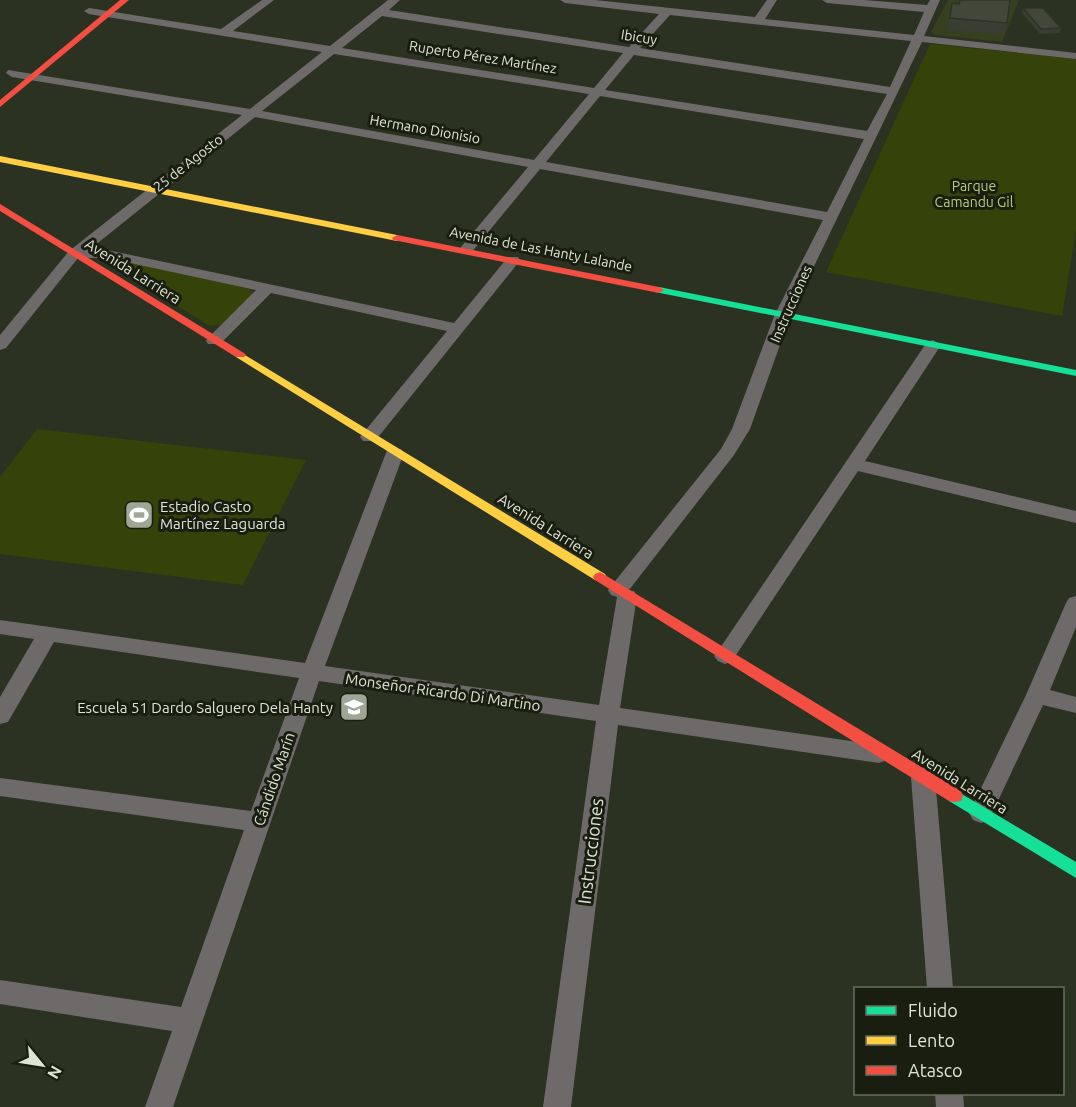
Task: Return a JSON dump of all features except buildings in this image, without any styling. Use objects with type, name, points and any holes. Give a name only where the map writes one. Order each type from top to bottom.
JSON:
[{"type":"street","points":[[75,21],[102,0]]},
{"type":"street","points":[[0,104],[125,0]]},
{"type":"street","points":[[225,31],[269,0]]},
{"type":"street","name":"25 de Agosto","points":[[0,345],[74,254],[395,0]]},
{"type":"street","points":[[565,0],[1076,56]]},
{"type":"street","points":[[758,21],[772,0]]},
{"type":"street","points":[[827,0],[933,5]]},
{"type":"street","name":"Instrucciones","points":[[557,1107],[623,593],[728,451],[741,429],[783,314],[894,91],[933,5]]},
{"type":"street","name":"Ruperto Pérez Martínez","points":[[88,11],[110,12],[872,136]]},
{"type":"street","points":[[466,250],[631,51],[667,11]]},
{"type":"street","name":"Ibicuy","points":[[380,12],[894,91]]},
{"type":"street","points":[[0,82],[28,60]]},
{"type":"street","name":"Hermano Dionisio","points":[[12,73],[35,75],[252,113],[832,218]]},
{"type":"street","name":"Avenida de Las Hanty Lalande","points":[[0,159],[1076,373]]},
{"type":"street","name":"Avenida Larriera","points":[[0,207],[369,437],[1076,871]]},
{"type":"street","points":[[74,254],[106,254],[457,328]]},
{"type":"street","points":[[369,437],[513,260]]},
{"type":"street","points":[[214,341],[266,289]]},
{"type":"street","points":[[725,656],[933,345]]},
{"type":"street","name":"Cándido Marín","points":[[159,1107],[311,674],[395,453]]},
{"type":"street","points":[[853,464],[1076,517]]},
{"type":"street","points":[[981,813],[1037,695],[1076,603]]},
{"type":"street","name":"Monseñor Ricardo Di Martino","points":[[0,627],[311,674],[886,755]]},
{"type":"street","points":[[0,716],[48,634]]},
{"type":"street","points":[[1037,695],[1076,705]]},
{"type":"street","points":[[923,777],[940,987]]},
{"type":"street","points":[[0,787],[259,822]]},
{"type":"street","points":[[0,992],[189,1021]]},
{"type":"shaded area","points":[[948,0],[1019,0],[1002,42],[936,35],[931,32]]},
{"type":"green space","name":"Parque Camandu Gil","points":[[930,44],[1076,59],[1076,230],[1062,316],[826,272]]},
{"type":"green space","points":[[129,262],[249,288],[253,291],[252,295],[222,325],[210,326],[115,268],[119,263]]},
{"type":"green space","name":"Estadio Casto Martínez Laguarda","points":[[37,429],[306,460],[243,585],[0,554],[0,477]]},
{"type":"traffic: fast","points":[[659,290],[1076,373]]},
{"type":"traffic: fast","points":[[955,796],[1076,871]]},
{"type":"traffic: slow","points":[[0,159],[397,238]]},
{"type":"traffic: slow","points":[[240,355],[600,577]]},
{"type":"traffic: jam","points":[[0,104],[125,0]]},
{"type":"traffic: jam","points":[[0,207],[240,355]]},
{"type":"traffic: jam","points":[[397,238],[659,290]]},
{"type":"traffic: jam","points":[[600,577],[955,796]]},
{"type":"place","name":"Estadio Casto Martínez Laguarda","points":[[139,515]]},
{"type":"place","name":"Escuela 51 Dardo Salguero Dela Hanty","points":[[354,707]]}]
